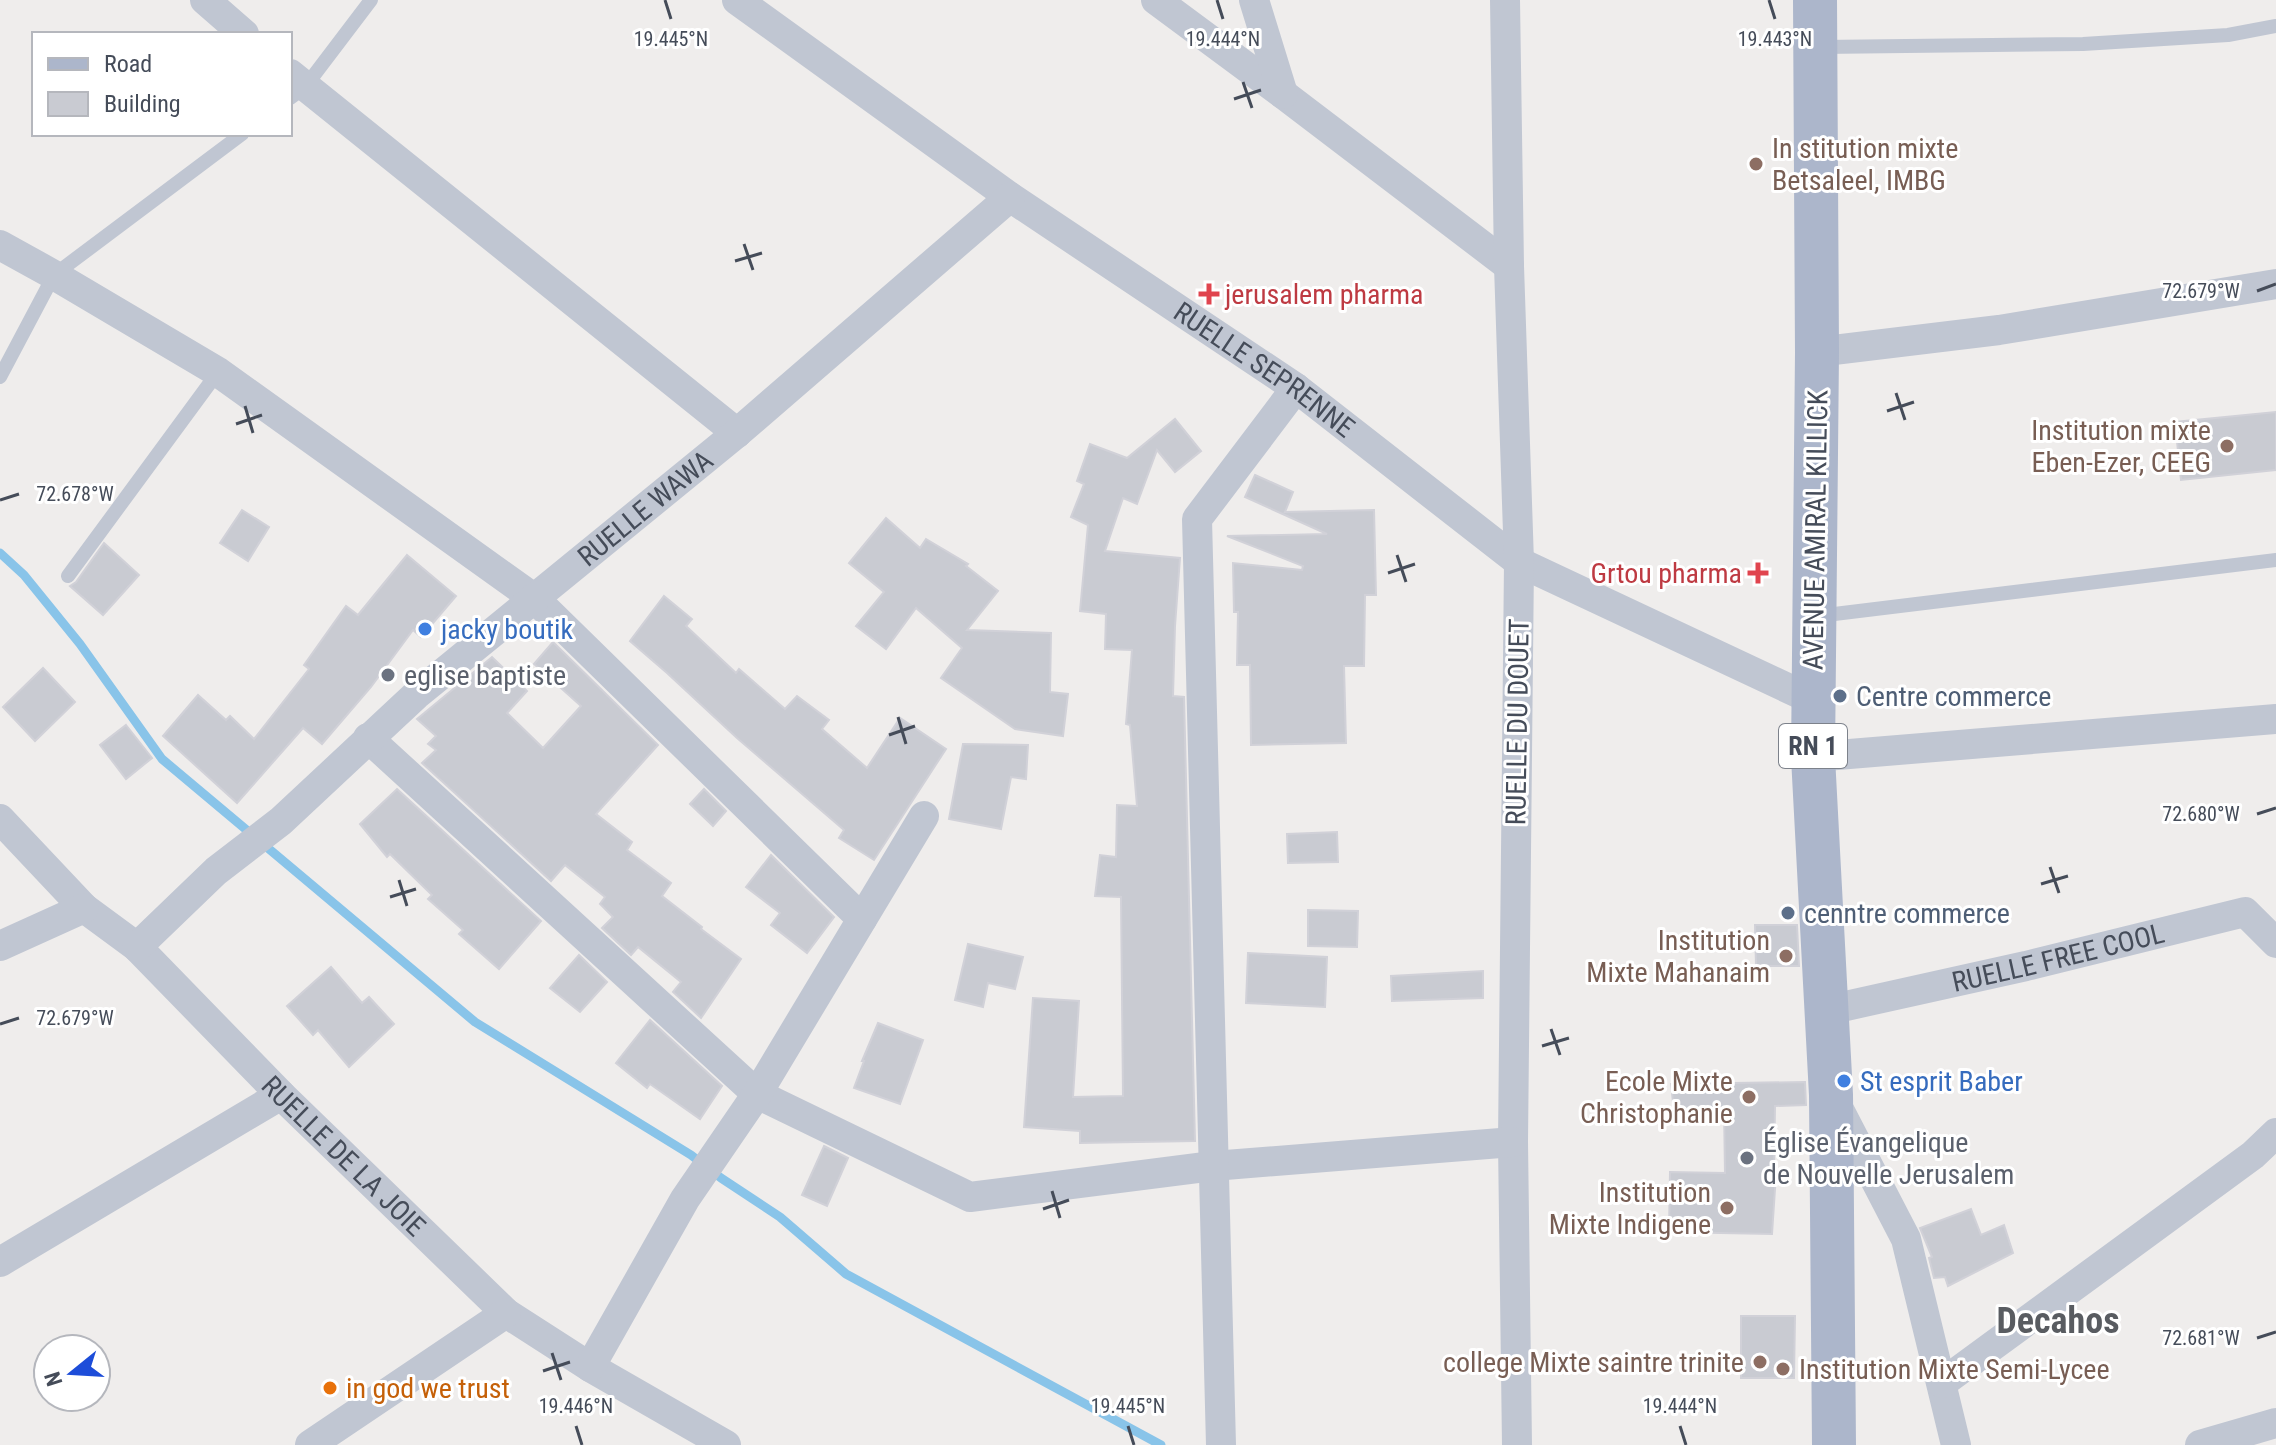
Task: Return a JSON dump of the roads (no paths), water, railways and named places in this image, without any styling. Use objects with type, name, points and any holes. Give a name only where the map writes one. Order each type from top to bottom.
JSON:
[{"type":"main road","name":"RN 1","points":[[1815,0],[1816,47]]},
{"type":"main road","name":"AVENUE AMIRAL KILLICK","points":[[1816,47],[1813,757],[1831,1095],[1834,1445]]},
{"type":"street","points":[[205,0],[242,32]]},
{"type":"street","name":"RUELLE SEPRENNE","points":[[737,0],[1010,197],[1296,388],[1519,562],[1813,700]]},
{"type":"street","points":[[1156,0],[1509,266]]},
{"type":"street","points":[[1254,0],[1283,94]]},
{"type":"street","name":"RUELLE DU DOUET","points":[[1505,0],[1509,266],[1519,562],[1513,1142],[1517,1445]]},
{"type":"street","points":[[295,86],[737,433]]},
{"type":"street","name":"RUELLE WAWA","points":[[137,947],[216,871],[281,821],[368,738],[477,644],[737,433],[1010,197]]},
{"type":"street","points":[[0,245],[218,372],[535,599],[862,919]]},
{"type":"street","points":[[1817,352],[1999,330],[2276,284]]},
{"type":"street","points":[[1221,1445],[1197,519],[1296,388]]},
{"type":"street","points":[[1813,757],[2276,719]]},
{"type":"street","points":[[368,738],[757,1094],[970,1197],[1213,1166],[1513,1142]]},
{"type":"street","points":[[590,1367],[685,1199],[757,1094],[924,816]]},
{"type":"street","name":"RUELLE DE LA JOIE","points":[[0,819],[84,908],[137,947],[281,1095],[506,1313],[590,1367],[726,1445]]},
{"type":"street","points":[[0,946],[84,908]]},
{"type":"street","name":"RUELLE FREE COOL","points":[[1828,1010],[2026,966],[2245,912],[2276,943]]},
{"type":"street","points":[[0,1262],[281,1095]]},
{"type":"street","points":[[1831,1095],[1906,1239],[1956,1445]]},
{"type":"street","points":[[1942,1383],[2253,1155],[2276,1133]]},
{"type":"street","points":[[310,1445],[506,1313]]},
{"type":"street","points":[[2200,1445],[2276,1423]]},
{"type":"lane","points":[[295,86],[371,0]]},
{"type":"lane","points":[[1816,47],[2083,44],[2228,35],[2276,26]]},
{"type":"lane","points":[[0,377],[54,275],[239,136]]},
{"type":"lane","points":[[68,576],[218,372]]},
{"type":"lane","points":[[1813,616],[2276,560]]},
{"type":"waterway","points":[[0,553],[24,575],[80,644],[162,759],[475,1022],[691,1155],[780,1217],[846,1274],[1161,1445]]},
{"type":"place","name":"In stitution mixte Betsaleel, IMBG","points":[[1756,164]]},
{"type":"place","name":"jerusalem pharma","points":[[1209,294]]},
{"type":"place","name":"Institution mixte Eben-Ezer, CEEG","points":[[2227,446]]},
{"type":"place","name":"Grtou pharma","points":[[1758,573]]},
{"type":"place","name":"jacky boutik","points":[[425,629]]},
{"type":"place","name":"eglise baptiste","points":[[388,675]]},
{"type":"place","name":"Centre commerce","points":[[1840,696]]},
{"type":"place","name":"cenntre commerce","points":[[1788,913]]},
{"type":"place","name":"Institution Mixte Mahanaim","points":[[1786,956]]},
{"type":"place","name":"St esprit Baber","points":[[1844,1081]]},
{"type":"place","name":"Ecole Mixte Christophanie","points":[[1749,1097]]},
{"type":"place","name":"Église Évangelique de Nouvelle Jerusalem","points":[[1747,1158]]},
{"type":"place","name":"Institution Mixte Indigene","points":[[1727,1208]]},
{"type":"place","name":"college Mixte saintre trinite","points":[[1760,1362]]},
{"type":"place","name":"Institution Mixte Semi-Lycee","points":[[1783,1369]]},
{"type":"place","name":"in god we trust","points":[[330,1388]]},
{"type":"district","name":"Decahos","points":[[2058,1320]]}]
